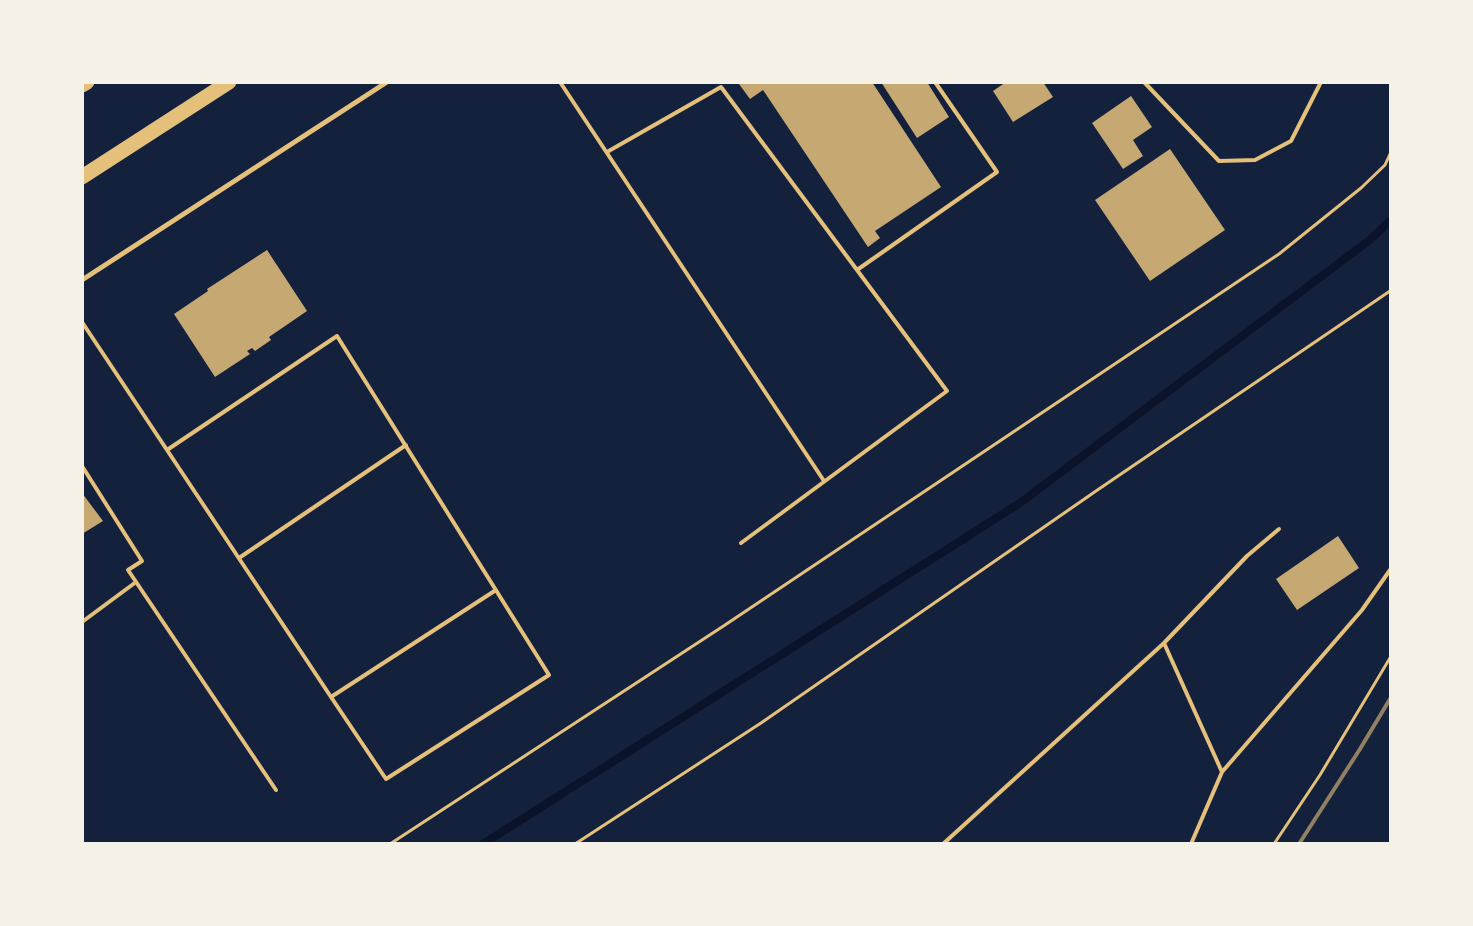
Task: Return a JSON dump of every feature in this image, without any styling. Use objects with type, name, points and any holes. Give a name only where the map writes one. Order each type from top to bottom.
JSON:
[{"type":"highway","points":[[82,85],[87,82]]},
{"type":"highway","points":[[82,177],[229,82]]},
{"type":"street","points":[[82,280],[386,82]]},
{"type":"lane","points":[[560,82],[824,481]]},
{"type":"lane","points":[[857,270],[998,172],[935,82]]},
{"type":"lane","points":[[1144,82],[1220,161],[1255,160],[1291,141],[1322,82]]},
{"type":"lane","points":[[607,152],[721,87],[947,391],[741,542]]},
{"type":"lane","points":[[82,322],[331,697],[386,779],[549,675],[338,336],[167,450]]},
{"type":"lane","points":[[239,558],[406,445]]},
{"type":"lane","points":[[82,466],[142,561],[128,570],[276,790]]},
{"type":"lane","points":[[944,844],[1164,643],[1247,556],[1279,529]]},
{"type":"lane","points":[[1191,844],[1222,772],[1362,610],[1390,570]]},
{"type":"lane","points":[[82,622],[136,582]]},
{"type":"lane","points":[[331,697],[496,590]]},
{"type":"lane","points":[[1164,643],[1222,772]]},
{"type":"path","points":[[390,844],[734,620],[1279,254],[1361,188],[1384,165],[1390,154]]},
{"type":"path","points":[[575,844],[762,722],[1390,290]]},
{"type":"path","points":[[1274,844],[1320,775],[1390,658]]},
{"type":"building","points":[[741,82],[872,82],[941,187],[875,231],[880,238],[868,247],[763,90],[750,99],[739,84]]},
{"type":"building","points":[[881,82],[927,82],[949,117],[917,138]]},
{"type":"building","points":[[1006,82],[1043,82],[1053,97],[1013,122],[993,91]]},
{"type":"building","points":[[1131,96],[1152,127],[1133,140],[1143,156],[1123,169],[1092,123]]},
{"type":"building","points":[[1170,149],[1225,230],[1150,281],[1095,200]]},
{"type":"building","points":[[267,250],[307,311],[269,337],[271,340],[255,351],[252,348],[247,351],[250,354],[215,377],[174,314],[208,291],[207,289]]},
{"type":"building","points":[[82,493],[103,521],[82,534]]},
{"type":"building","points":[[1338,536],[1359,568],[1297,610],[1276,579]]},
{"type":"waterway","points":[[483,844],[1020,503],[1371,239],[1390,221]]},
{"type":"railway","points":[[1299,844],[1390,699]]}]
